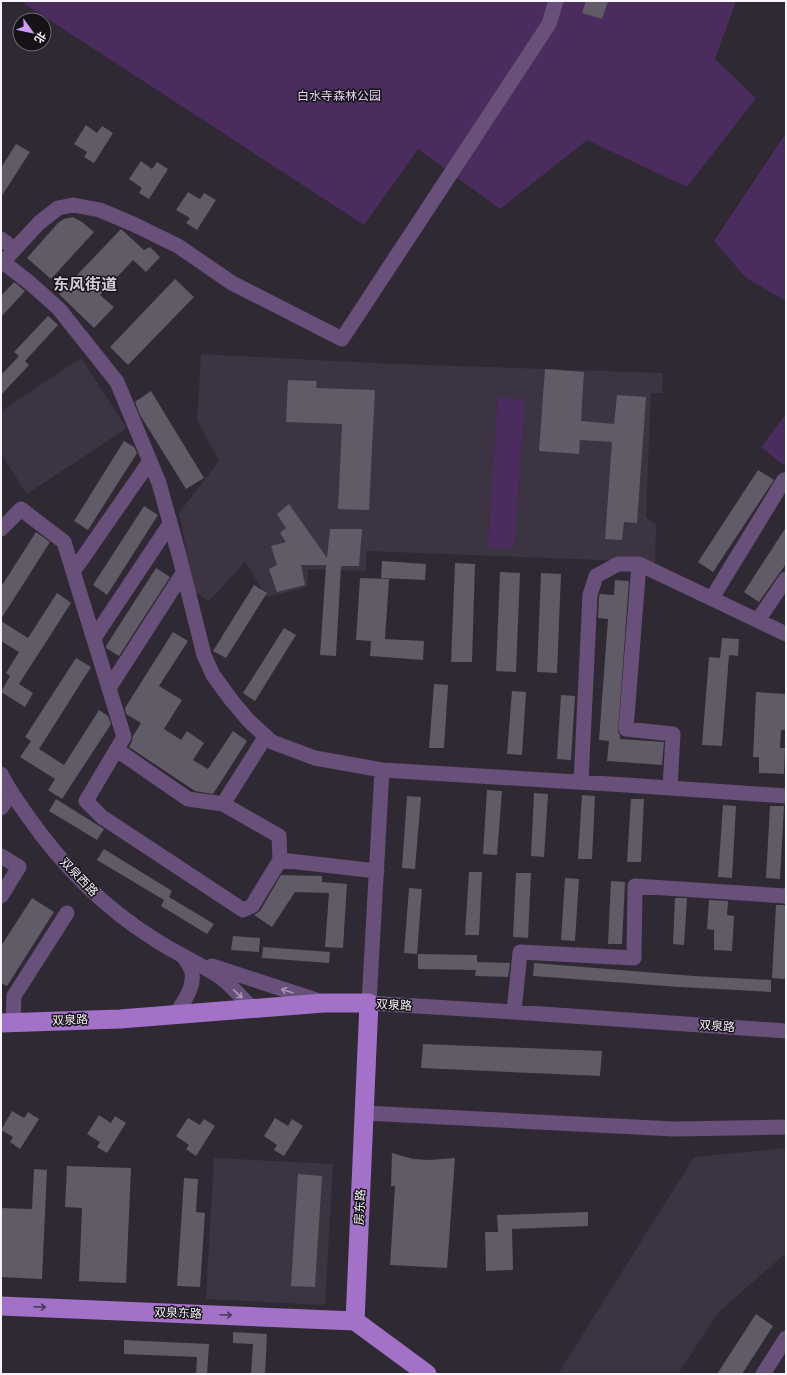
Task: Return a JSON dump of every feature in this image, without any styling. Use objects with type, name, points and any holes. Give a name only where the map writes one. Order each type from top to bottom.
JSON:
[{"type":"main road","name":"双泉路","points":[[7,1022],[120,1019],[324,1003],[369,1004]]},
{"type":"main road","name":"房东路","points":[[355,1321],[369,1004]]},
{"type":"main road","name":"双泉东路","points":[[1,1306],[355,1321]]},
{"type":"main road","points":[[355,1321],[427,1374]]},
{"type":"street","points":[[556,1],[549,24],[342,339],[232,283],[178,246],[100,210],[74,205],[58,208],[39,223],[2,263],[30,283],[59,309],[117,382],[159,482],[204,654],[213,675],[240,711],[272,742],[315,758],[382,770],[786,796]]},
{"type":"street","points":[[1,239],[15,250]]},
{"type":"street","points":[[73,572],[150,461]]},
{"type":"street","points":[[712,598],[784,480],[786,482]]},
{"type":"street","points":[[1,529],[21,509],[64,542],[124,737],[86,801],[102,817],[243,910],[252,906],[280,860],[278,836],[223,804],[188,799],[117,750]]},
{"type":"street","points":[[94,638],[170,524]]},
{"type":"street","points":[[581,782],[590,595],[596,576],[618,564],[639,564],[786,634]]},
{"type":"street","points":[[639,564],[626,729],[672,734],[670,788]]},
{"type":"street","points":[[109,688],[183,574]]},
{"type":"street","points":[[758,620],[786,579]]},
{"type":"street","points":[[223,804],[266,736]]},
{"type":"street","points":[[369,1004],[382,770]]},
{"type":"street","name":"双泉西路","points":[[1,774],[38,831],[81,881],[100,899],[153,939],[221,978],[253,1008]]},
{"type":"street","points":[[1,808],[12,793]]},
{"type":"street","points":[[1,856],[19,868],[1,896]]},
{"type":"street","points":[[280,860],[377,871]]},
{"type":"street","points":[[514,1012],[520,952],[634,958],[635,886],[786,896]]},
{"type":"street","points":[[7,1022],[7,1000],[14,996],[67,913]]},
{"type":"street","points":[[176,1014],[188,997],[192,980],[191,968],[183,956]]},
{"type":"street","name":"双泉西路","points":[[183,956],[230,973],[324,1003]]},
{"type":"street","name":"双泉路","points":[[369,1004],[514,1012],[786,1031]]},
{"type":"street","points":[[364,1113],[674,1129],[786,1127]]},
{"type":"street","points":[[763,1374],[786,1338]]},
{"type":"shaded area","points":[[201,354],[373,363],[663,373],[662,393],[651,393],[646,517],[656,524],[655,562],[366,551],[366,571],[308,569],[307,587],[267,597],[245,562],[209,601],[195,592],[179,513],[219,461],[197,420]]},
{"type":"shaded area","points":[[81,358],[127,428],[27,494],[1,454],[1,411]]},
{"type":"shaded area","points":[[786,1148],[786,1253],[719,1312],[678,1374],[558,1374],[694,1157]]},
{"type":"shaded area","points":[[214,1158],[333,1164],[325,1305],[206,1299]]},
{"type":"green space","name":"白水寺森林公园","points":[[24,1],[736,1],[715,59],[756,98],[687,187],[587,140],[500,209],[418,149],[364,225],[52,22],[52,12],[37,12],[25,4]]},
{"type":"green space","points":[[786,133],[786,301],[746,278],[714,241]]},
{"type":"green space","points":[[498,397],[525,399],[514,549],[488,547]]},
{"type":"green space","points":[[786,414],[786,467],[761,447]]},
{"type":"building","points":[[586,1],[608,1],[602,19],[582,13]]},
{"type":"building","points":[[86,125],[97,133],[102,126],[113,133],[94,163],[84,157],[87,152],[74,144]]},
{"type":"building","points":[[16,144],[30,152],[1,197],[1,168]]},
{"type":"building","points":[[141,161],[152,169],[157,162],[168,169],[149,199],[139,193],[142,188],[129,179]]},
{"type":"building","points":[[188,192],[200,199],[204,193],[216,200],[197,230],[186,223],[190,218],[176,210]]},
{"type":"building","points":[[73,217],[94,232],[51,279],[27,258],[58,223],[64,219]]},
{"type":"building","points":[[121,229],[144,250],[150,247],[160,257],[146,272],[133,260],[100,295],[114,307],[94,328],[59,294]]},
{"type":"building","points":[[175,279],[194,297],[128,365],[110,347]]},
{"type":"building","points":[[14,282],[25,291],[1,317],[1,296]]},
{"type":"building","points":[[48,316],[58,325],[25,361],[29,365],[1,395],[1,375],[19,356],[14,352]]},
{"type":"building","points":[[545,369],[584,372],[581,421],[614,424],[617,395],[646,397],[637,523],[624,522],[622,540],[605,539],[612,442],[580,440],[579,454],[539,451]]},
{"type":"building","points":[[288,380],[317,381],[316,388],[375,390],[369,510],[338,509],[342,424],[286,422]]},
{"type":"building","points":[[151,391],[204,478],[186,489],[140,415],[135,402]]},
{"type":"building","points":[[124,441],[134,447],[137,453],[88,530],[74,521]]},
{"type":"building","points":[[758,470],[774,480],[713,572],[698,562]]},
{"type":"building","points":[[289,504],[327,558],[330,529],[362,529],[359,566],[341,566],[336,656],[320,655],[326,565],[301,565],[305,585],[277,592],[269,569],[277,565],[271,546],[286,542],[280,533],[286,528],[277,514]]},
{"type":"building","points":[[144,506],[158,515],[107,595],[93,585]]},
{"type":"building","points":[[786,527],[786,564],[759,602],[744,592]]},
{"type":"building","points":[[36,532],[50,542],[1,619],[1,587]]},
{"type":"building","points":[[382,561],[426,564],[425,580],[381,578]]},
{"type":"building","points":[[455,563],[475,564],[472,662],[451,662]]},
{"type":"building","points":[[156,568],[170,577],[119,656],[106,648],[106,646]]},
{"type":"building","points":[[500,572],[520,573],[516,672],[496,671]]},
{"type":"building","points":[[541,573],[561,574],[557,673],[537,672]]},
{"type":"building","points":[[360,578],[389,579],[385,639],[424,641],[423,660],[370,656],[371,641],[356,640]]},
{"type":"building","points":[[615,580],[629,581],[618,732],[620,739],[664,742],[662,765],[607,761],[609,741],[599,740],[608,619],[598,618],[599,597],[600,594],[614,595]]},
{"type":"building","points":[[254,585],[267,593],[226,658],[213,651]]},
{"type":"building","points":[[57,593],[71,603],[19,684],[33,693],[25,707],[1,692],[10,676],[6,673],[19,652],[1,641],[1,621],[28,638]]},
{"type":"building","points":[[284,628],[296,635],[255,701],[243,693]]},
{"type":"building","points":[[173,632],[188,641],[159,686],[182,700],[164,729],[181,740],[187,731],[204,743],[193,760],[208,769],[233,731],[247,741],[213,794],[195,791],[129,747],[133,736],[141,723],[126,714],[125,708]]},
{"type":"building","points":[[722,638],[739,639],[738,656],[729,655],[722,746],[702,745],[709,657],[720,658]]},
{"type":"building","points":[[76,658],[91,667],[39,749],[64,765],[99,710],[108,716],[111,724],[62,799],[48,790],[55,779],[20,757],[31,741],[25,737]]},
{"type":"building","points":[[434,684],[448,685],[444,748],[429,748]]},
{"type":"building","points":[[512,691],[526,692],[522,755],[507,754]]},
{"type":"building","points":[[756,692],[786,694],[786,730],[781,730],[780,748],[785,748],[784,774],[759,773],[759,757],[753,757]]},
{"type":"building","points":[[561,695],[575,696],[571,760],[557,759]]},
{"type":"building","points":[[487,790],[502,791],[497,855],[483,854]]},
{"type":"building","points":[[534,793],[548,794],[544,857],[531,856]]},
{"type":"building","points":[[582,795],[595,796],[592,859],[578,859]]},
{"type":"building","points":[[407,796],[421,797],[415,869],[402,868]]},
{"type":"building","points":[[56,799],[104,829],[97,840],[49,811]]},
{"type":"building","points":[[631,799],[644,799],[641,862],[627,862]]},
{"type":"building","points":[[723,805],[736,806],[732,878],[718,877]]},
{"type":"building","points":[[770,806],[784,806],[780,879],[766,878]]},
{"type":"building","points":[[104,849],[172,891],[169,897],[214,924],[207,934],[161,906],[164,900],[97,860]]},
{"type":"building","points":[[469,872],[482,872],[479,935],[465,935]]},
{"type":"building","points":[[516,873],[531,873],[528,938],[513,937]]},
{"type":"building","points":[[281,875],[322,876],[322,882],[347,884],[343,948],[325,947],[329,893],[295,892],[272,927],[254,915],[260,911]]},
{"type":"building","points":[[565,878],[579,879],[575,941],[561,940]]},
{"type":"building","points":[[611,881],[625,882],[622,944],[608,944]]},
{"type":"building","points":[[409,888],[422,889],[417,954],[404,953]]},
{"type":"building","points":[[32,898],[54,912],[7,986],[1,983],[1,946]]},
{"type":"building","points":[[675,898],[687,898],[684,945],[673,944]]},
{"type":"building","points":[[709,900],[728,901],[727,915],[734,916],[732,951],[714,950],[714,930],[707,929]]},
{"type":"building","points":[[776,905],[786,905],[785,979],[772,978]]},
{"type":"building","points":[[233,936],[260,938],[259,952],[231,950]]},
{"type":"building","points":[[263,947],[330,952],[329,963],[262,958]]},
{"type":"building","points":[[418,954],[477,955],[477,962],[510,963],[508,977],[475,976],[476,970],[418,969]]},
{"type":"building","points":[[534,963],[694,976],[771,980],[771,992],[533,976]]},
{"type":"building","points":[[423,1044],[602,1051],[600,1076],[421,1068]]},
{"type":"building","points":[[12,1111],[24,1118],[28,1112],[39,1119],[20,1149],[10,1142],[13,1137],[1,1130]]},
{"type":"building","points":[[99,1115],[111,1123],[115,1116],[126,1123],[107,1153],[97,1147],[100,1142],[87,1134]]},
{"type":"building","points":[[188,1118],[200,1125],[204,1119],[215,1126],[196,1156],[186,1149],[189,1145],[176,1136]]},
{"type":"building","points":[[275,1118],[288,1126],[292,1119],[303,1126],[284,1156],[274,1150],[277,1145],[264,1136]]},
{"type":"building","points":[[392,1153],[413,1159],[429,1160],[455,1158],[447,1268],[390,1265],[395,1186],[391,1186]]},
{"type":"building","points":[[67,1166],[131,1168],[126,1283],[79,1281],[82,1208],[65,1207]]},
{"type":"building","points":[[34,1169],[47,1170],[42,1279],[1,1277],[1,1208],[32,1209]]},
{"type":"building","points":[[298,1174],[322,1176],[315,1287],[291,1286]]},
{"type":"building","points":[[184,1178],[198,1179],[196,1212],[205,1213],[200,1287],[177,1286]]},
{"type":"building","points":[[588,1212],[588,1226],[512,1229],[513,1270],[486,1271],[485,1232],[498,1232],[497,1215]]},
{"type":"building","points":[[756,1314],[773,1326],[742,1374],[717,1374]]},
{"type":"building","points":[[233,1332],[267,1334],[265,1374],[251,1374],[253,1344],[233,1343]]},
{"type":"building","points":[[124,1340],[209,1344],[207,1374],[196,1374],[197,1357],[124,1354]]},
{"type":"district","name":"东风街道","points":[[85,284]]}]
